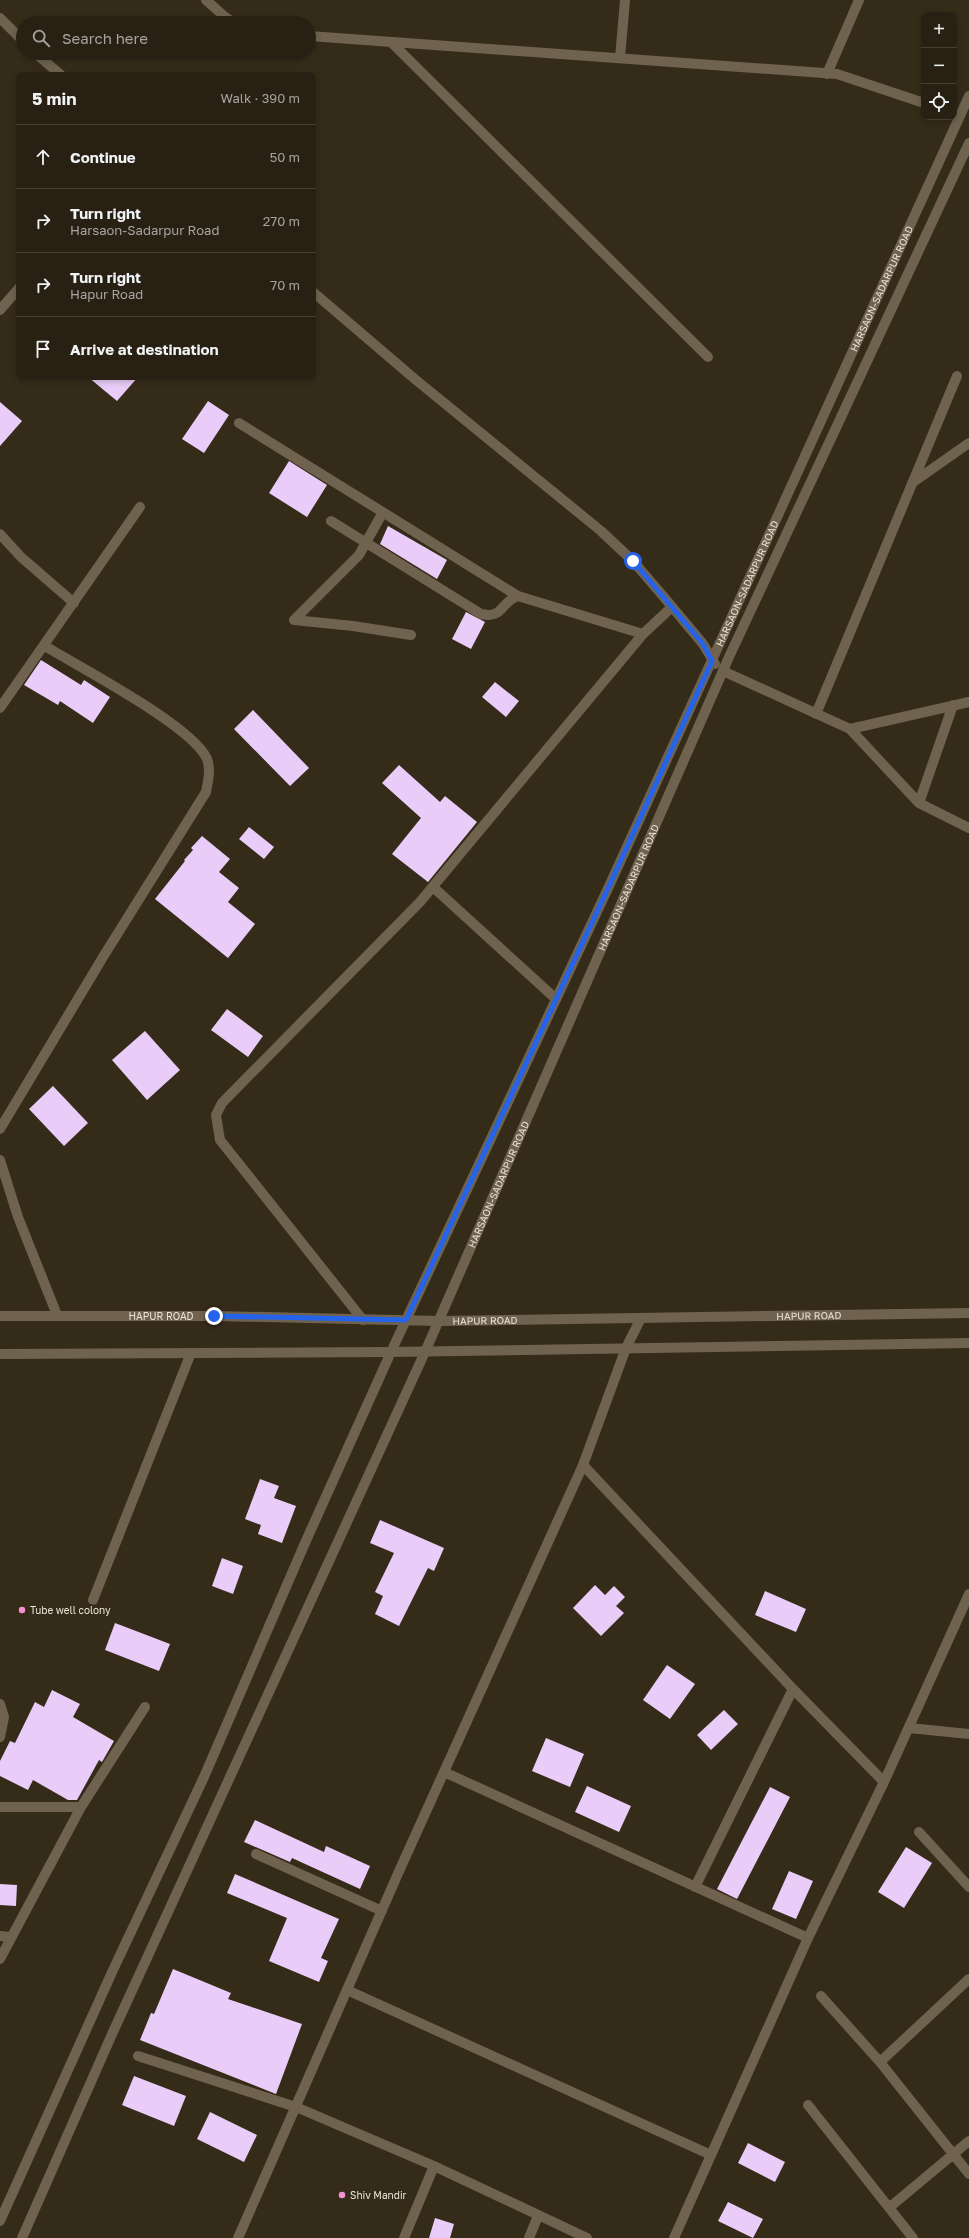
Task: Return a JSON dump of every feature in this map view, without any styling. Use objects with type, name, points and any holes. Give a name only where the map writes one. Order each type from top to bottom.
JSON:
[{"type":"street","points":[[206,0],[223,16]]},
{"type":"street","points":[[620,58],[625,0]]},
{"type":"street","points":[[827,74],[859,0]]},
{"type":"street","points":[[0,18],[16,34]]},
{"type":"street","points":[[316,37],[837,74],[921,102]]},
{"type":"street","points":[[392,42],[708,357]]},
{"type":"street","points":[[43,60],[57,72]]},
{"type":"street","name":"HARSAON-SADARPUR ROAD","points":[[957,115],[969,96]]},
{"type":"street","name":"HARSAON-SADARPUR ROAD","points":[[0,2221],[113,1970],[204,1777],[391,1352],[712,661],[955,120]]},
{"type":"street","name":"HARSAON-SADARPUR ROAD","points":[[22,2238],[113,2032],[439,1321],[723,671],[969,143]]},
{"type":"street","points":[[0,310],[16,291]]},
{"type":"street","points":[[316,295],[422,385],[600,531],[633,561],[703,644],[712,661],[723,671],[850,729],[919,803],[969,828]]},
{"type":"street","points":[[816,714],[957,376]]},
{"type":"street","points":[[239,423],[518,596],[643,634]]},
{"type":"street","points":[[912,483],[969,443]]},
{"type":"street","points":[[0,708],[45,646],[140,507]]},
{"type":"street","points":[[383,512],[359,555],[294,620],[353,626],[411,635]]},
{"type":"street","points":[[331,521],[481,614],[492,616],[498,614],[512,598],[518,596]]},
{"type":"street","points":[[0,534],[21,557],[74,603]]},
{"type":"street","points":[[363,1320],[220,1140],[216,1115],[222,1103],[433,887],[643,634],[672,607]]},
{"type":"street","points":[[0,1129],[103,956],[206,792],[210,775],[207,760],[202,751],[188,737],[156,712],[45,646]]},
{"type":"street","points":[[850,729],[969,702]]},
{"type":"street","points":[[919,803],[952,706]]},
{"type":"street","points":[[433,887],[556,999]]},
{"type":"street","points":[[0,1160],[18,1217],[57,1315]]},
{"type":"street","name":"HAPUR ROAD","points":[[0,1316],[57,1315],[439,1321],[969,1313]]},
{"type":"street","points":[[238,2238],[444,1772],[583,1465],[626,1348],[641,1318]]},
{"type":"street","points":[[0,1354],[425,1352],[969,1343]]},
{"type":"street","points":[[93,1600],[190,1353]]},
{"type":"street","points":[[583,1465],[793,1689],[884,1782]]},
{"type":"street","points":[[674,2238],[808,1938],[884,1782],[969,1594]]},
{"type":"street","points":[[695,1888],[793,1689]]},
{"type":"street","points":[[0,1704],[4,1717],[0,1737]]},
{"type":"street","points":[[0,1959],[81,1806],[146,1708]]},
{"type":"street","points":[[909,1728],[969,1734]]},
{"type":"street","points":[[444,1772],[695,1888],[808,1938]]},
{"type":"street","points":[[0,1807],[81,1806]]},
{"type":"street","points":[[919,1832],[969,1887]]},
{"type":"street","points":[[256,1854],[382,1911]]},
{"type":"street","points":[[0,1936],[11,1937]]},
{"type":"street","points":[[880,2062],[969,1979]]},
{"type":"street","points":[[347,1990],[711,2155]]},
{"type":"street","points":[[821,1996],[880,2062],[969,2174]]},
{"type":"street","points":[[138,2056],[296,2108],[434,2166],[586,2238]]},
{"type":"street","points":[[808,2105],[913,2238]]},
{"type":"street","points":[[890,2207],[969,2141]]},
{"type":"street","points":[[404,2238],[434,2166]]},
{"type":"street","points":[[529,2238],[538,2216]]},
{"type":"building","points":[[92,380],[135,380],[117,401]]},
{"type":"building","points":[[208,401],[229,415],[204,453],[182,439]]},
{"type":"building","points":[[0,402],[22,421],[0,446]]},
{"type":"building","points":[[289,461],[327,485],[307,517],[269,493]]},
{"type":"building","points":[[388,526],[447,560],[437,579],[380,544]]},
{"type":"building","points":[[466,612],[485,622],[471,649],[452,639]]},
{"type":"building","points":[[41,660],[81,685],[84,680],[110,697],[93,723],[60,701],[58,705],[24,685]]},
{"type":"building","points":[[495,682],[519,701],[506,717],[482,697]]},
{"type":"building","points":[[253,710],[309,768],[290,786],[234,729]]},
{"type":"building","points":[[399,765],[440,802],[445,796],[477,822],[428,882],[392,854],[421,818],[382,783]]},
{"type":"building","points":[[249,827],[274,847],[264,859],[239,839]]},
{"type":"building","points":[[202,836],[230,859],[219,872],[239,888],[228,902],[255,924],[228,958],[155,899],[193,850],[191,848]]},
{"type":"building","points":[[227,1009],[263,1036],[248,1057],[211,1030]]},
{"type":"building","points":[[145,1031],[180,1070],[147,1100],[112,1060]]},
{"type":"building","points":[[53,1086],[88,1123],[64,1146],[29,1109]]},
{"type":"building","points":[[260,1479],[279,1486],[274,1498],[296,1506],[282,1543],[258,1534],[261,1525],[245,1519]]},
{"type":"building","points":[[380,1520],[444,1548],[434,1571],[428,1568],[399,1626],[375,1614],[383,1596],[375,1592],[394,1553],[370,1543]]},
{"type":"building","points":[[222,1558],[243,1566],[233,1594],[212,1586]]},
{"type":"building","points":[[595,1585],[605,1595],[614,1586],[625,1597],[616,1606],[624,1613],[601,1636],[573,1608]]},
{"type":"building","points":[[765,1591],[806,1609],[796,1632],[755,1615]]},
{"type":"building","points":[[115,1623],[170,1644],[159,1671],[105,1650]]},
{"type":"building","points":[[667,1665],[695,1684],[670,1719],[643,1700]]},
{"type":"building","points":[[52,1690],[80,1704],[73,1717],[114,1741],[102,1762],[99,1760],[77,1800],[68,1800],[33,1780],[28,1790],[0,1776],[0,1761],[10,1741],[15,1743],[35,1702],[44,1707]]},
{"type":"building","points":[[724,1710],[738,1724],[711,1750],[697,1735]]},
{"type":"building","points":[[546,1738],[584,1754],[570,1787],[532,1771]]},
{"type":"building","points":[[587,1786],[631,1806],[619,1832],[575,1812]]},
{"type":"building","points":[[770,1787],[790,1797],[737,1899],[717,1889]]},
{"type":"building","points":[[255,1820],[324,1852],[326,1846],[370,1866],[360,1889],[292,1858],[290,1862],[244,1842]]},
{"type":"building","points":[[906,1847],[932,1863],[904,1908],[878,1892]]},
{"type":"building","points":[[789,1871],[813,1881],[796,1919],[772,1909]]},
{"type":"building","points":[[235,1874],[339,1919],[321,1958],[328,1961],[319,1982],[269,1961],[287,1918],[227,1893]]},
{"type":"building","points":[[0,1884],[17,1885],[16,1906],[0,1905]]},
{"type":"building","points":[[173,1969],[231,1993],[228,1999],[302,2024],[276,2094],[140,2040],[151,2013],[154,2014]]},
{"type":"building","points":[[134,2076],[186,2096],[174,2126],[122,2105]]},
{"type":"building","points":[[210,2112],[257,2135],[244,2162],[197,2139]]},
{"type":"building","points":[[748,2143],[785,2162],[775,2182],[738,2163]]},
{"type":"building","points":[[728,2202],[763,2219],[753,2238],[718,2221]]},
{"type":"building","points":[[435,2218],[454,2224],[450,2238],[429,2238]]},
{"type":"place","name":"Tube well colony","points":[[22,1610]]},
{"type":"place","name":"Shiv Mandir","points":[[342,2195]]},
{"type":"route","points":[[214,1316],[406,1320],[610,884],[712,661],[703,644],[633,561]]}]
